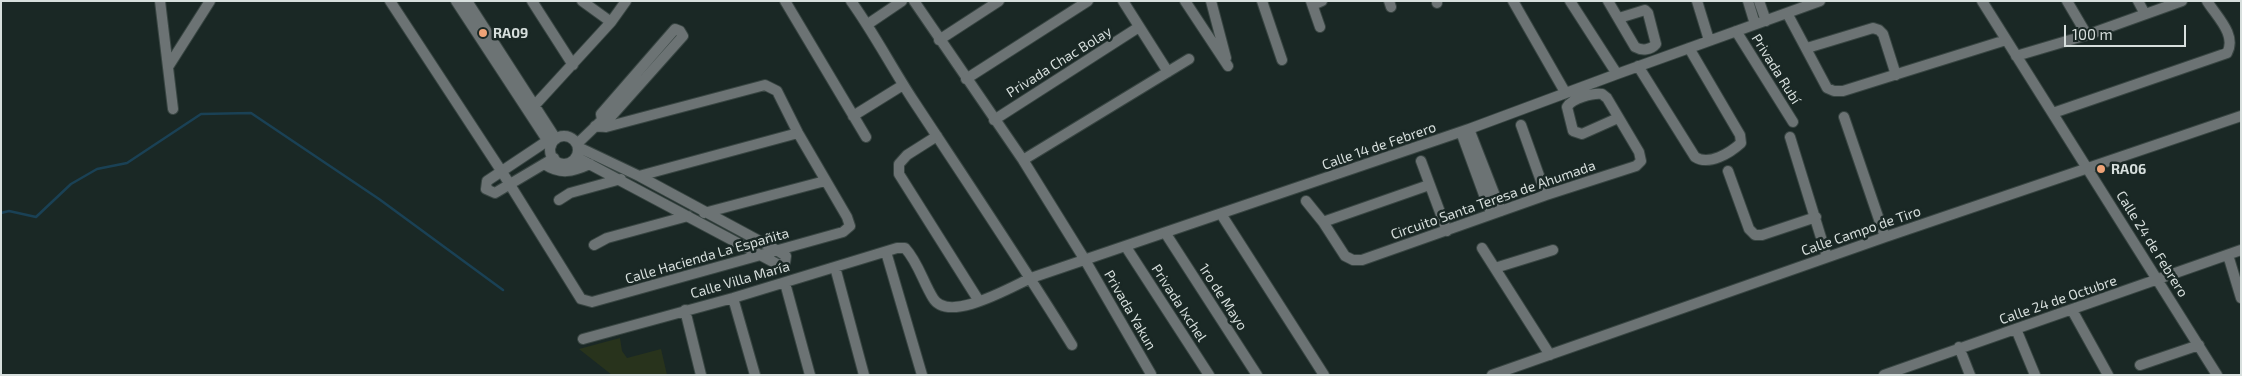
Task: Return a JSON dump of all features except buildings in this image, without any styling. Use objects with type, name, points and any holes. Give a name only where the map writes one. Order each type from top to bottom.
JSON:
[{"type":"street","points":[[160,1],[173,109]]},
{"type":"street","points":[[168,67],[210,1]]},
{"type":"street","name":"Calle Hacienda La Españita","points":[[390,1],[502,172],[581,299],[586,302],[592,302],[778,251],[843,232],[850,226],[798,133],[777,91],[765,85],[606,127],[599,123]]},
{"type":"street","points":[[456,1],[552,142]]},
{"type":"street","points":[[467,1],[535,105],[552,142],[554,158]]},
{"type":"street","points":[[532,1],[572,65]]},
{"type":"street","points":[[582,1],[611,22]]},
{"type":"street","points":[[535,105],[611,22],[626,1]]},
{"type":"street","points":[[785,1],[866,137]]},
{"type":"street","points":[[851,1],[868,24],[903,85],[1031,278],[1072,345]]},
{"type":"street","points":[[868,24],[902,1]]},
{"type":"street","name":"Privada Yakun","points":[[914,1],[1023,160],[1085,260],[1150,374]]},
{"type":"street","points":[[939,40],[999,1]]},
{"type":"street","points":[[966,78],[1088,1]]},
{"type":"street","points":[[1124,1],[1168,72]]},
{"type":"street","points":[[1185,1],[1228,66],[1211,1]]},
{"type":"street","points":[[1262,1],[1282,60]]},
{"type":"street","points":[[1513,1],[1565,92]]},
{"type":"street","points":[[1570,1],[1617,74]]},
{"type":"street","points":[[1608,1],[1619,18]]},
{"type":"street","points":[[1697,1],[1710,40]]},
{"type":"street","points":[[1748,1],[1760,22]]},
{"type":"street","points":[[1759,1],[1760,22]]},
{"type":"street","name":"Calle 24 de Febrero","points":[[1982,1],[2217,375]]},
{"type":"street","points":[[2067,1],[2087,35]]},
{"type":"street","points":[[2138,1],[2145,14]]},
{"type":"street","points":[[2016,56],[2087,35],[2182,1]]},
{"type":"street","points":[[2054,113],[2227,53],[2231,46],[2231,38],[2207,1]]},
{"type":"street","points":[[1316,2],[1320,27]]},
{"type":"street","name":"Calle 14 de Febrero","points":[[945,308],[956,308],[979,301],[1031,278],[1166,234],[1465,131],[1565,92],[1813,2]]},
{"type":"street","points":[[1786,13],[1828,88],[1834,91],[1843,91],[2006,40]]},
{"type":"street","name":"Privada Chac Bolay","points":[[994,120],[1139,28]]},
{"type":"street","points":[[1807,48],[1873,28],[1884,34],[1896,75]]},
{"type":"street","name":"Privada Rubí","points":[[1736,31],[1793,122]]},
{"type":"street","points":[[554,158],[565,164],[599,123],[601,114],[679,33]]},
{"type":"street","points":[[1638,66],[1695,158],[1701,161],[1709,161],[1734,150],[1741,143],[1740,135],[1688,48]]},
{"type":"street","points":[[1023,160],[1189,58]]},
{"type":"street","points":[[853,116],[903,85]]},
{"type":"street","points":[[1596,93],[1602,94],[1618,118],[1582,134],[1577,133],[1574,131],[1567,107],[1570,103],[1596,93]]},
{"type":"street","name":"Calle Campo de Tiro","points":[[1492,375],[1827,257],[2241,116]]},
{"type":"street","points":[[1844,117],[1885,237]]},
{"type":"street","name":"Circuito Santa Teresa de Ahumada","points":[[1323,222],[1345,256],[1353,260],[1362,260],[1546,195],[1636,166],[1641,161],[1639,152],[1618,118]]},
{"type":"street","points":[[1521,125],[1546,195]]},
{"type":"street","points":[[1465,131],[1496,213]]},
{"type":"street","points":[[638,176],[798,133]]},
{"type":"street","points":[[554,158],[495,193],[486,189],[487,181],[552,142],[568,136],[590,164],[761,255]]},
{"type":"street","points":[[937,136],[907,155],[899,164],[899,174],[979,301]]},
{"type":"street","points":[[1790,137],[1827,257]]},
{"type":"street","points":[[577,149],[638,176],[778,251]]},
{"type":"street","points":[[1421,161],[1447,231]]},
{"type":"street","points":[[544,164],[555,171],[567,172],[590,164]]},
{"type":"street","points":[[1728,171],[1750,229],[1755,235],[1762,235],[1816,217]]},
{"type":"street","points":[[559,200],[570,193],[621,179]]},
{"type":"street","points":[[704,213],[825,181]]},
{"type":"street","points":[[1306,201],[1323,222],[1429,185]]},
{"type":"street","points":[[1221,214],[1324,375]]},
{"type":"street","points":[[594,245],[607,238],[688,216]]},
{"type":"street","name":"1ro de Mayo","points":[[1166,234],[1256,375]]},
{"type":"street","name":"Privada Ixchel","points":[[1126,247],[1208,375]]},
{"type":"street","name":"Calle Villa María","points":[[583,339],[785,283],[896,248],[905,248],[912,255],[934,300],[945,308]]},
{"type":"street","points":[[1482,248],[1550,355]]},
{"type":"street","points":[[1495,268],[1554,250]]},
{"type":"street","name":"Calle 24 de Octubre","points":[[1884,375],[1903,372],[1960,347],[2072,310],[2241,250]]},
{"type":"street","points":[[886,252],[922,375]]},
{"type":"street","points":[[2228,255],[2241,298]]},
{"type":"street","points":[[835,268],[864,375]]},
{"type":"street","points":[[785,283],[810,375]]},
{"type":"street","points":[[733,298],[755,375]]},
{"type":"street","points":[[685,310],[701,375]]},
{"type":"street","points":[[2072,310],[2108,375]]},
{"type":"street","points":[[2016,329],[2035,375]]},
{"type":"street","points":[[2140,365],[2199,345]]},
{"type":"street","points":[[1960,347],[1970,375]]},
{"type":"green space","points":[[620,338],[622,351],[627,358],[661,349],[667,375],[612,375],[579,349]]},
{"type":"waterway","points":[[1,213],[9,211],[36,217],[71,184],[97,169],[127,163],[201,114],[251,113],[379,199],[503,290]]},
{"type":"place","name":"RA09","points":[[483,33]]},
{"type":"place","name":"RA06","points":[[2101,169]]}]
